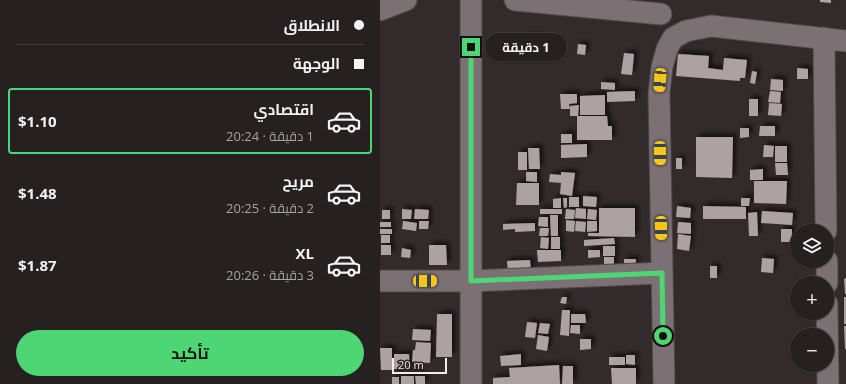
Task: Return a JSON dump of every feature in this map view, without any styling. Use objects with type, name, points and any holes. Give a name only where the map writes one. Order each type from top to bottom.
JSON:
[{"type":"street","points":[[380,10],[406,0]]},
{"type":"street","points":[[471,0],[472,384]]},
{"type":"street","points":[[515,0],[659,7],[674,38]]},
{"type":"street","points":[[664,384],[659,93],[662,67],[667,49],[674,38],[686,31],[711,26],[846,41]]},
{"type":"street","points":[[824,38],[826,224]]},
{"type":"street","points":[[380,281],[471,281],[662,273]]},
{"type":"street","points":[[827,320],[828,384]]},
{"type":"building","points":[[820,0],[831,0],[831,3],[820,2]]},
{"type":"building","points":[[525,37],[539,37],[539,47],[525,47]]},
{"type":"building","points":[[578,44],[586,45],[585,55],[577,54]]},
{"type":"building","points":[[624,53],[634,54],[632,75],[621,74]]},
{"type":"building","points":[[678,54],[709,56],[708,68],[723,70],[724,58],[747,60],[745,78],[740,78],[740,81],[676,76]]},
{"type":"building","points":[[797,68],[808,69],[808,79],[797,79]]},
{"type":"building","points":[[752,71],[757,72],[755,84],[750,83]]},
{"type":"building","points":[[771,79],[783,80],[783,91],[770,90]]},
{"type":"building","points":[[601,82],[615,83],[615,90],[601,89]]},
{"type":"building","points":[[635,91],[635,101],[607,102],[607,92]]},
{"type":"building","points":[[770,91],[781,92],[780,103],[768,102]]},
{"type":"building","points":[[560,94],[577,94],[577,103],[569,104],[570,109],[561,109]]},
{"type":"building","points":[[605,95],[605,115],[580,115],[580,96]]},
{"type":"building","points":[[749,99],[758,99],[758,116],[749,116]]},
{"type":"building","points":[[769,103],[782,104],[781,116],[768,115]]},
{"type":"building","points":[[579,105],[578,116],[570,116],[570,106]]},
{"type":"building","points":[[577,116],[607,116],[608,126],[612,126],[612,140],[577,140]]},
{"type":"building","points":[[760,126],[775,126],[775,136],[759,136]]},
{"type":"building","points":[[740,128],[749,128],[749,137],[740,138]]},
{"type":"building","points":[[561,134],[572,134],[572,143],[561,143]]},
{"type":"building","points":[[696,137],[733,137],[732,178],[696,177]]},
{"type":"building","points":[[587,144],[587,157],[561,158],[561,145]]},
{"type":"building","points":[[764,145],[774,146],[773,157],[763,157]]},
{"type":"building","points":[[775,146],[787,146],[787,162],[775,162]]},
{"type":"building","points":[[528,148],[539,148],[540,169],[529,169]]},
{"type":"building","points":[[518,152],[527,152],[527,170],[518,170]]},
{"type":"building","points":[[676,158],[682,158],[682,169],[676,169]]},
{"type":"building","points":[[775,163],[787,163],[788,175],[776,175]]},
{"type":"building","points":[[763,169],[763,180],[750,180],[750,170]]},
{"type":"building","points":[[526,172],[537,172],[537,182],[526,181]]},
{"type":"building","points":[[561,172],[575,173],[572,196],[560,194],[561,183],[549,182],[550,174],[561,175]]},
{"type":"building","points":[[754,181],[787,181],[786,204],[754,203]]},
{"type":"building","points":[[517,183],[539,183],[539,205],[516,205]]},
{"type":"building","points":[[583,196],[597,197],[596,207],[583,206]]},
{"type":"building","points":[[569,197],[579,197],[579,207],[569,207]]},
{"type":"building","points":[[561,198],[561,208],[553,208],[553,199]]},
{"type":"building","points":[[563,198],[567,198],[567,207],[564,208]]},
{"type":"building","points":[[741,198],[750,198],[749,206],[741,206]]},
{"type":"building","points":[[677,206],[691,208],[690,218],[676,217]]},
{"type":"building","points":[[703,206],[746,207],[746,219],[703,219]]},
{"type":"building","points":[[576,208],[586,209],[586,219],[575,218]]},
{"type":"building","points":[[599,208],[635,208],[635,237],[588,236],[588,233],[599,233]]},
{"type":"building","points":[[402,209],[412,210],[411,219],[402,219]]},
{"type":"building","points":[[415,209],[429,210],[428,219],[414,219]]},
{"type":"building","points":[[540,209],[562,209],[562,214],[540,214]]},
{"type":"building","points":[[566,209],[575,210],[574,219],[565,219]]},
{"type":"building","points":[[588,209],[597,210],[596,220],[587,219]]},
{"type":"building","points":[[382,210],[390,210],[390,219],[382,219]]},
{"type":"building","points":[[762,211],[793,213],[792,224],[790,225],[761,223]]},
{"type":"building","points":[[757,212],[758,236],[749,236],[748,213]]},
{"type":"building","points":[[550,215],[558,215],[558,236],[551,236]]},
{"type":"building","points":[[539,217],[548,217],[548,227],[538,226]]},
{"type":"building","points":[[566,220],[575,221],[574,232],[566,231]]},
{"type":"building","points":[[403,221],[417,223],[416,231],[402,229]]},
{"type":"building","points":[[419,221],[429,221],[428,229],[419,229]]},
{"type":"building","points":[[576,221],[586,222],[585,232],[575,231]]},
{"type":"building","points":[[587,221],[597,221],[597,231],[587,232]]},
{"type":"building","points":[[380,222],[391,222],[391,227],[380,227]]},
{"type":"building","points":[[678,222],[691,223],[691,234],[677,233]]},
{"type":"building","points":[[535,223],[535,231],[515,232],[515,229],[503,230],[503,224]]},
{"type":"building","points":[[540,228],[549,228],[548,236],[539,236]]},
{"type":"building","points":[[380,229],[392,229],[392,234],[380,234]]},
{"type":"building","points":[[781,229],[790,229],[790,242],[781,242]]},
{"type":"building","points":[[678,234],[691,236],[689,251],[677,249]]},
{"type":"building","points":[[381,235],[390,235],[390,243],[381,243]]},
{"type":"building","points":[[541,237],[549,238],[548,249],[540,248]]},
{"type":"building","points":[[551,237],[560,237],[560,249],[551,249]]},
{"type":"building","points":[[614,238],[615,244],[584,246],[584,240]]},
{"type":"building","points":[[381,245],[391,245],[391,255],[381,255]]},
{"type":"building","points":[[429,245],[446,245],[447,265],[429,265]]},
{"type":"building","points":[[603,246],[615,246],[615,256],[603,256]]},
{"type":"building","points":[[402,248],[411,250],[410,258],[401,257]]},
{"type":"building","points":[[537,250],[561,250],[561,261],[538,262]]},
{"type":"building","points":[[588,250],[600,250],[600,257],[588,258]]},
{"type":"building","points":[[604,257],[614,257],[614,269],[604,269]]},
{"type":"building","points":[[762,258],[774,259],[773,273],[761,272]]},
{"type":"building","points":[[624,259],[636,259],[635,269],[624,268]]},
{"type":"building","points":[[530,260],[531,272],[508,274],[507,261]]},
{"type":"building","points":[[710,266],[717,266],[717,278],[710,278]]},
{"type":"building","points":[[846,278],[846,294],[845,294],[844,279]]},
{"type":"building","points":[[562,297],[567,297],[566,304],[560,303]]},
{"type":"building","points":[[844,297],[846,297],[846,324],[844,324]]},
{"type":"building","points":[[562,310],[570,310],[569,336],[560,335]]},
{"type":"building","points":[[437,314],[452,314],[452,357],[436,357]]},
{"type":"building","points":[[571,314],[585,314],[586,323],[571,323]]},
{"type":"building","points":[[527,322],[537,323],[535,338],[525,337]]},
{"type":"building","points":[[540,323],[550,324],[548,334],[538,333]]},
{"type":"building","points":[[571,325],[580,325],[580,334],[570,333]]},
{"type":"building","points":[[844,326],[846,326],[846,349],[845,349]]},
{"type":"building","points":[[413,329],[431,330],[430,341],[412,340]]},
{"type":"building","points":[[538,335],[549,337],[547,351],[536,349]]},
{"type":"building","points":[[580,339],[591,339],[591,349],[580,350]]},
{"type":"building","points":[[416,342],[431,343],[430,363],[412,362],[413,350],[415,350]]},
{"type":"building","points":[[380,348],[392,348],[392,370],[381,370]]},
{"type":"building","points":[[394,354],[409,354],[410,369],[394,369]]},
{"type":"building","points":[[521,354],[521,365],[501,366],[500,356]]},
{"type":"building","points":[[626,355],[635,355],[635,365],[626,364]]},
{"type":"building","points":[[609,357],[625,357],[625,365],[609,365]]},
{"type":"building","points":[[559,365],[560,384],[493,384],[493,378],[510,377],[509,368]]},
{"type":"building","points":[[563,366],[573,366],[573,384],[562,384]]},
{"type":"building","points":[[611,368],[636,368],[636,384],[612,384]]},
{"type":"building","points":[[401,376],[414,376],[414,384],[401,384]]},
{"type":"building","points":[[415,376],[425,376],[425,384],[416,384]]},
{"type":"building","points":[[392,377],[399,377],[399,384],[392,384]]},
{"type":"route","points":[[471,47],[471,281],[662,273],[663,336]]}]
